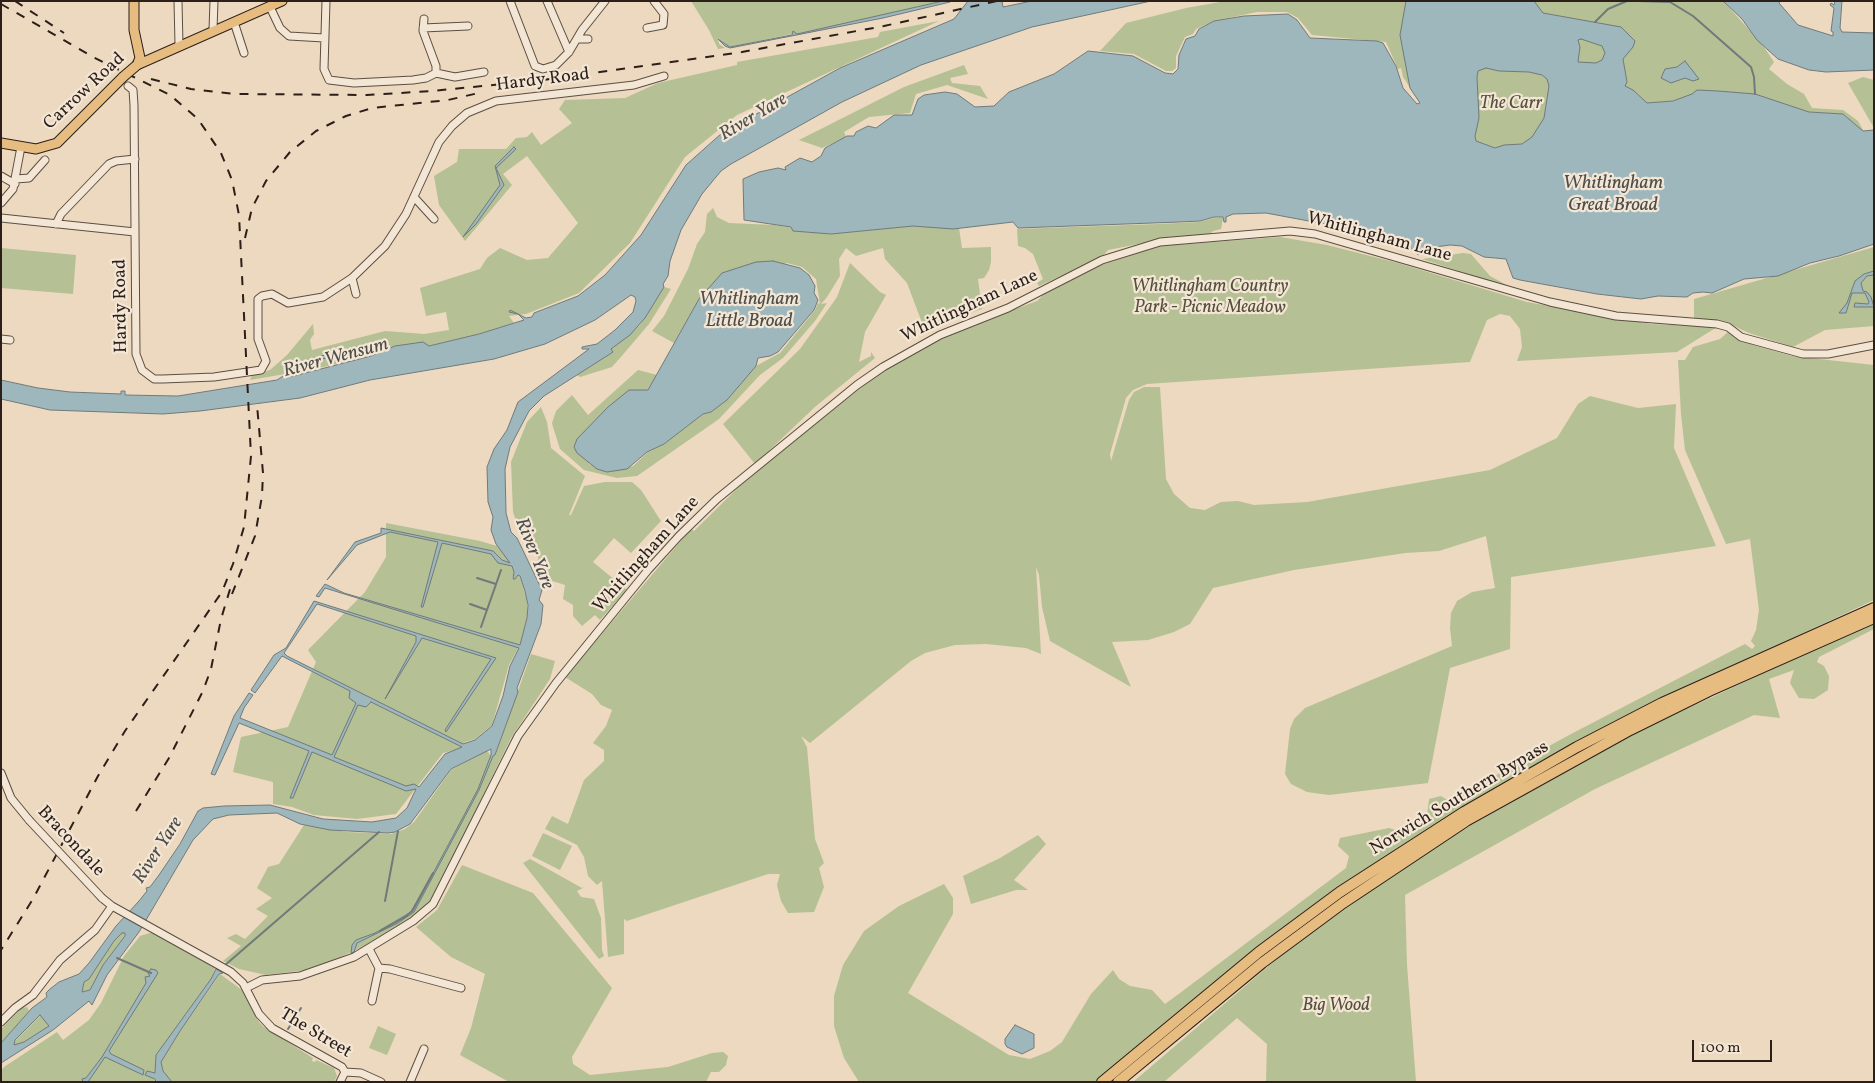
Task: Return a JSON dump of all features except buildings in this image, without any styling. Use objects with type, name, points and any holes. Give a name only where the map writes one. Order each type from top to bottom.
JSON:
[{"type":"highway","name":"Norwich Southern Bypass","points":[[1102,1082],[1259,952],[1340,892],[1464,812],[1577,747],[1662,703],[1874,608]]},
{"type":"highway","name":"Norwich Southern Bypass","points":[[1118,1082],[1274,953],[1343,903],[1466,821],[1630,730],[1709,691],[1874,618]]},
{"type":"main road","points":[[134,1],[134,30],[141,61]]},
{"type":"main road","name":"Carrow Road","points":[[1,142],[21,147],[42,148],[56,143],[123,76],[141,61],[282,1]]},
{"type":"main road","points":[[137,46],[148,55],[157,55]]},
{"type":"street","points":[[178,1],[179,45]]},
{"type":"street","points":[[213,30],[214,1]]},
{"type":"street","points":[[326,1],[324,69],[329,80],[348,83],[413,80],[426,78],[436,73],[455,76],[480,71]]},
{"type":"street","points":[[510,1],[535,66],[543,69],[556,64],[569,52],[582,30],[605,1]]},
{"type":"street","points":[[547,1],[569,52]]},
{"type":"street","points":[[647,28],[666,27],[664,14],[654,1]]},
{"type":"street","points":[[270,7],[280,28],[289,36],[324,38]]},
{"type":"street","points":[[424,19],[423,28],[436,66],[436,73]]},
{"type":"street","points":[[234,22],[244,53]]},
{"type":"street","points":[[423,28],[468,26]]},
{"type":"street","points":[[578,39],[588,39]]},
{"type":"street","name":"Hardy Road","points":[[133,87],[136,354],[142,370],[154,379],[209,377],[261,370],[266,361],[258,339],[258,299],[272,294],[288,303],[323,297],[352,278],[385,246],[414,197],[427,163],[439,142],[452,126],[467,113],[482,105],[496,101],[565,91],[634,86],[664,76]]},
{"type":"street","points":[[1,203],[14,189],[21,147]]},
{"type":"street","points":[[56,224],[61,214],[109,164],[116,161],[135,159]]},
{"type":"street","points":[[1,176],[16,182],[29,178],[45,160]]},
{"type":"street","points":[[414,197],[434,218]]},
{"type":"street","points":[[1,218],[135,232]]},
{"type":"street","name":"Whitlingham Lane","points":[[246,988],[262,980],[300,976],[352,958],[414,921],[436,900],[518,736],[556,683],[648,570],[717,499],[857,385],[883,367],[940,334],[1020,302],[1102,260],[1160,242],[1290,231],[1315,234],[1550,302],[1616,316],[1717,324],[1728,327],[1751,340],[1804,354],[1828,354],[1874,345]]},
{"type":"street","points":[[352,278],[356,294]]},
{"type":"street","points":[[1,339],[10,340]]},
{"type":"street","name":"Bracondale","points":[[1,773],[15,804],[102,898],[112,906],[150,926]]},
{"type":"street","points":[[1,1022],[15,1008],[33,995],[60,960],[95,930],[112,906]]},
{"type":"street","name":"The Street","points":[[150,926],[231,972],[246,988],[259,1014],[278,1033],[340,1066],[345,1072],[361,1073],[381,1082]]},
{"type":"street","points":[[369,949],[378,968],[372,1001]]},
{"type":"street","points":[[378,968],[390,969],[461,988]]},
{"type":"street","points":[[410,1082],[424,1050]]},
{"type":"street","points":[[340,1082],[345,1072]]},
{"type":"green space","points":[[691,1],[945,1],[794,36],[792,34],[730,47],[718,38],[719,44],[725,48],[718,49]]},
{"type":"green space","name":"The Carr","points":[[1226,1],[1723,1],[1762,44],[1774,62],[1769,69],[1787,84],[1804,94],[1812,108],[1843,110],[1858,121],[1864,132],[1843,114],[1809,112],[1753,94],[1647,103],[1522,144],[1495,148],[1476,142],[1420,103],[1403,77],[1401,68],[1398,69],[1386,42],[1312,35],[1298,18],[1287,12],[1257,12],[1214,21],[1196,29],[1193,34],[1185,37],[1176,56],[1176,68],[1172,71],[1166,71],[1134,54],[1100,51],[1126,23],[1186,8]]},
{"type":"green space","points":[[939,21],[737,115],[685,157],[630,243],[579,293],[526,314],[509,316],[514,323],[479,334],[429,346],[395,346],[371,356],[288,375],[309,362],[374,347],[304,361],[285,374],[250,380],[252,375],[270,370],[287,355],[313,324],[314,334],[310,340],[312,350],[385,331],[424,334],[449,330],[446,312],[426,316],[420,288],[480,269],[487,258],[500,248],[527,260],[548,258],[578,223],[527,156],[503,174],[512,185],[465,241],[439,205],[434,176],[457,162],[459,149],[506,149],[516,138],[527,137],[532,132],[541,145],[572,123],[559,109],[565,100],[625,98],[658,83],[737,65],[737,62],[878,37],[880,32]]},
{"type":"green space","points":[[964,65],[968,74],[950,78],[952,83],[980,86],[988,99],[947,85],[916,94],[910,113],[869,117],[844,132],[846,137],[822,148],[799,140],[904,87]]},
{"type":"green space","points":[[1863,77],[1874,80],[1874,128],[1848,83]]},
{"type":"green space","points":[[713,208],[717,217],[729,223],[775,225],[830,234],[913,226],[959,228],[962,248],[991,247],[989,270],[984,278],[978,279],[982,309],[924,328],[907,283],[885,259],[883,248],[856,256],[846,248],[839,259],[840,276],[821,304],[827,303],[815,321],[783,358],[760,375],[719,419],[637,476],[617,478],[584,470],[560,449],[552,423],[556,411],[572,395],[588,415],[638,370],[657,375],[648,390],[644,392],[589,464],[607,472],[633,466],[648,452],[664,444],[703,414],[711,412],[727,400],[756,366],[780,353],[815,310],[818,303],[820,304],[816,279],[802,267],[787,263],[699,299],[674,343],[652,331],[664,316],[688,269],[697,244],[705,232],[707,214]]},
{"type":"green space","points":[[1223,218],[1221,229],[1213,231],[1208,236],[1154,241],[1108,250],[1102,257],[1039,286],[1037,283],[1043,279],[1033,254],[1025,248],[1018,246],[1017,229],[1199,222]]},
{"type":"green space","name":"Whitlingham Country Park - Picnic Meadow","points":[[1280,237],[1327,245],[1398,263],[1527,302],[1651,324],[1717,327],[1677,352],[1517,361],[1522,347],[1520,329],[1510,316],[1500,314],[1487,320],[1470,362],[1147,384],[1133,390],[1126,398],[1110,454],[1111,461],[1129,400],[1134,392],[1144,387],[1160,387],[1166,479],[1174,494],[1190,508],[1205,510],[1221,502],[1238,501],[1254,505],[1307,502],[1490,470],[1557,438],[1578,404],[1590,396],[1638,408],[1676,404],[1674,448],[1716,546],[1511,577],[1510,649],[1450,668],[1428,783],[1329,795],[1307,792],[1291,784],[1285,774],[1290,729],[1294,719],[1305,708],[1452,646],[1451,613],[1457,601],[1472,592],[1495,588],[1486,536],[1439,551],[1405,553],[1294,570],[1213,588],[1190,624],[1174,632],[1148,640],[1112,642],[1131,687],[1050,641],[1042,607],[1039,575],[1036,567],[1041,654],[1026,648],[986,644],[955,645],[925,653],[911,661],[810,743],[801,736],[807,747],[815,839],[824,863],[819,868],[824,887],[814,912],[788,913],[781,901],[777,885],[780,874],[768,874],[627,921],[624,919],[624,954],[608,957],[602,881],[597,885],[588,876],[584,857],[577,845],[545,829],[552,816],[568,824],[584,780],[604,761],[604,750],[593,743],[606,726],[612,710],[601,705],[592,694],[565,677],[691,529],[694,531],[751,475],[881,372],[953,332],[1037,301],[1044,294],[1099,266],[1160,246]]},
{"type":"green space","points":[[1874,247],[1874,326],[1825,330],[1793,347],[1749,333],[1725,322],[1694,318],[1694,299]]},
{"type":"green space","points":[[1,248],[76,255],[73,294],[1,288]]},
{"type":"green space","points":[[1463,253],[1471,254],[1490,276],[1514,289],[1422,259]]},
{"type":"green space","points":[[850,263],[880,292],[886,295],[865,332],[859,362],[871,356],[871,352],[875,358],[816,406],[755,464],[723,424],[800,349],[837,297]]},
{"type":"green space","points":[[664,287],[671,289],[649,324],[612,367],[580,377],[577,375],[612,352],[611,349],[640,325]]},
{"type":"green space","points":[[1728,332],[1753,345],[1792,356],[1874,365],[1874,600],[1603,727],[1434,828],[1153,1033],[1095,1082],[859,1082],[844,1058],[834,1026],[834,996],[843,965],[864,931],[899,906],[944,884],[953,898],[953,914],[908,993],[1009,1055],[1030,1059],[1050,1051],[1062,1042],[1091,994],[1113,970],[1119,979],[1130,986],[1152,990],[1165,1004],[1346,868],[1349,856],[1338,846],[1340,838],[1389,828],[1406,833],[1427,817],[1429,799],[1441,796],[1449,801],[1571,734],[1745,644],[1752,649],[1755,646],[1751,641],[1756,630],[1759,610],[1750,539],[1726,544],[1685,450],[1681,414],[1678,360],[1685,360],[1693,347],[1720,339]]},
{"type":"green space","points":[[541,407],[547,422],[551,448],[585,476],[569,515],[571,515],[584,486],[605,482],[632,482],[641,490],[661,521],[631,553],[614,538],[593,562],[627,590],[600,620],[595,615],[582,626],[573,616],[573,605],[563,599],[565,585],[540,577],[538,557],[532,541],[522,538],[513,512],[511,462],[527,422]]},
{"type":"green space","points":[[386,523],[497,546],[511,561],[514,574],[512,579],[515,579],[518,575],[520,577],[527,600],[527,616],[521,643],[509,665],[492,725],[475,739],[465,742],[459,749],[443,753],[396,814],[357,819],[314,815],[292,807],[273,804],[273,782],[233,772],[241,737],[288,727],[316,662],[308,650],[365,592],[386,557]]},
{"type":"green space","name":"Big Wood","points":[[1874,622],[1874,629],[1819,657],[1817,662],[1824,666],[1829,676],[1828,690],[1814,699],[1799,698],[1790,683],[1794,670],[1769,679],[1780,718],[1754,715],[1595,789],[1405,895],[1407,965],[1416,1082],[1266,1082],[1267,1044],[1237,1018],[1164,1082],[1133,1082],[1285,952],[1404,867],[1468,827],[1637,732]]},
{"type":"green space","points":[[531,654],[555,661],[550,679],[511,738],[430,904],[408,920],[364,946],[315,969],[266,975],[239,969],[223,961],[241,946],[227,938],[236,934],[245,939],[268,916],[256,909],[272,898],[257,888],[268,867],[279,864],[304,825],[347,832],[391,834],[405,829],[414,822],[451,770],[487,750],[490,755],[495,756]]},
{"type":"green space","points":[[543,833],[572,846],[560,870],[532,856]]},
{"type":"green space","points":[[1038,835],[1046,844],[1014,880],[1028,890],[1016,890],[971,904],[963,876],[1000,858]]},
{"type":"green space","points":[[530,859],[582,888],[585,887],[577,891],[581,897],[594,899],[601,918],[602,950],[604,956],[599,959],[523,863]]},
{"type":"green space","points":[[462,865],[533,893],[612,988],[572,1057],[573,1064],[590,1075],[668,1067],[712,1053],[723,1052],[728,1056],[726,1065],[719,1072],[711,1072],[706,1082],[509,1082],[460,1055],[471,1028],[485,974],[451,957],[416,927],[437,910]]},
{"type":"green space","points":[[153,932],[216,966],[211,979],[156,1055],[155,1074],[147,1071],[156,1082],[1,1082],[1,1071],[4,1067],[57,1032],[63,1040],[89,1020],[101,1003],[124,956],[140,936]]},
{"type":"green space","points":[[122,933],[125,936],[103,965],[90,990],[82,992],[84,982]]},
{"type":"green space","points":[[220,974],[242,990],[259,1022],[264,1027],[313,1058],[312,1061],[315,1062],[316,1060],[334,1068],[337,1076],[334,1082],[171,1081],[163,1071],[161,1062]]},
{"type":"green space","points":[[27,1007],[29,1011],[1,1043],[1,1029],[22,1008]]},
{"type":"green space","points":[[41,1015],[50,1026],[24,1042],[14,1045],[15,1041]]},
{"type":"green space","points":[[378,1026],[396,1034],[387,1055],[369,1048]]},
{"type":"water","points":[[943,1],[950,2],[883,18],[730,48],[718,39],[730,47],[792,35],[793,31],[797,34]]},
{"type":"water","name":"River Yare","points":[[968,1],[1002,1],[1003,7],[1032,1],[1151,1],[1032,27],[921,65],[842,102],[731,164],[721,171],[702,194],[681,230],[670,261],[668,276],[663,284],[664,287],[645,318],[630,335],[611,349],[613,352],[544,396],[529,411],[510,447],[505,469],[506,513],[511,532],[517,538],[542,590],[539,600],[543,605],[541,624],[495,755],[479,790],[414,912],[398,923],[357,943],[354,952],[351,953],[352,945],[356,940],[375,933],[413,911],[478,789],[491,755],[491,749],[451,769],[410,824],[395,832],[330,830],[300,824],[277,813],[229,815],[213,819],[193,840],[139,932],[107,975],[92,1005],[89,1001],[53,1030],[1,1063],[1,1043],[32,1008],[47,997],[46,993],[50,989],[59,982],[79,974],[89,963],[116,926],[147,891],[146,888],[150,887],[159,875],[180,844],[198,811],[203,808],[224,806],[270,805],[323,819],[372,822],[396,818],[407,808],[416,789],[406,791],[312,752],[293,798],[290,798],[309,751],[239,723],[215,775],[211,774],[234,716],[249,693],[253,695],[240,718],[332,755],[356,703],[349,698],[350,691],[282,656],[255,693],[251,690],[274,655],[286,648],[314,601],[496,658],[446,732],[445,730],[491,659],[422,638],[385,699],[416,642],[416,636],[317,604],[284,653],[287,656],[463,744],[475,740],[492,726],[503,696],[510,666],[519,648],[325,588],[319,597],[316,596],[325,584],[344,593],[520,645],[527,618],[528,605],[525,591],[520,576],[518,575],[513,579],[514,572],[512,566],[498,563],[491,554],[442,543],[423,607],[421,607],[438,542],[390,532],[357,545],[327,580],[355,542],[381,533],[381,528],[493,551],[502,560],[510,563],[496,544],[491,530],[493,517],[488,502],[487,467],[494,449],[507,430],[518,402],[589,349],[582,349],[582,347],[597,344],[615,330],[633,312],[636,301],[635,297],[631,295],[595,320],[545,344],[494,359],[370,380],[300,398],[200,411],[163,414],[50,410],[1,399],[1,380],[38,388],[70,392],[121,394],[121,391],[125,391],[125,395],[178,396],[277,380],[309,359],[373,343],[374,347],[309,362],[286,378],[371,356],[395,346],[423,342],[429,346],[479,334],[524,320],[518,314],[526,318],[532,317],[534,313],[578,296],[605,275],[641,235],[686,165],[722,133],[840,68],[954,19]],"holes":[[[371,702],[462,747],[445,754],[419,787],[414,784],[406,786],[334,757],[358,705],[366,707]],[[122,933],[125,933],[125,936],[103,965],[90,990],[82,992],[84,982],[89,979],[114,941]],[[40,1015],[49,1026],[24,1042],[14,1045],[15,1040]]]},
{"type":"water","name":"Whitlingham Great Broad","points":[[1406,1],[1534,1],[1543,13],[1621,27],[1635,41],[1633,47],[1623,59],[1627,82],[1625,86],[1633,90],[1647,103],[1673,101],[1692,94],[1697,90],[1718,91],[1755,94],[1809,112],[1843,114],[1863,131],[1874,130],[1874,244],[1839,256],[1810,263],[1778,276],[1744,279],[1712,293],[1693,293],[1687,297],[1658,296],[1641,299],[1597,294],[1513,278],[1506,259],[1484,257],[1462,246],[1450,245],[1420,249],[1418,255],[1416,250],[1358,235],[1330,225],[1266,213],[1233,214],[1226,217],[1226,222],[1224,222],[1223,217],[1214,217],[1200,221],[1018,228],[1013,222],[953,229],[913,226],[831,234],[793,231],[791,227],[744,220],[743,179],[759,172],[778,168],[786,170],[785,167],[800,158],[812,162],[821,156],[825,148],[847,136],[854,136],[856,132],[868,126],[876,128],[894,115],[912,115],[918,99],[924,95],[945,92],[957,94],[975,107],[994,106],[1009,92],[1054,74],[1088,51],[1133,56],[1165,73],[1173,74],[1178,69],[1179,55],[1186,39],[1195,36],[1199,29],[1214,21],[1244,16],[1288,14],[1297,20],[1310,38],[1377,41],[1383,43],[1396,66],[1403,88],[1417,104],[1420,103],[1410,88],[1400,35]],"holes":[[[1581,39],[1602,46],[1605,53],[1602,60],[1596,63],[1578,62],[1580,47],[1578,40]],[[1486,68],[1499,71],[1529,72],[1542,75],[1547,79],[1549,86],[1544,118],[1532,137],[1522,144],[1504,145],[1495,148],[1476,141],[1475,136],[1479,118],[1477,77],[1478,71]]]},
{"type":"water","points":[[1723,1],[1780,1],[1779,3],[1798,25],[1833,36],[1831,31],[1834,8],[1830,5],[1831,3],[1834,5],[1835,1],[1842,1],[1840,28],[1842,32],[1874,33],[1874,70],[1826,72],[1809,70],[1778,59],[1757,40],[1742,19]]},
{"type":"water","points":[[1685,61],[1699,79],[1693,81],[1685,78],[1671,83],[1661,78],[1665,69],[1677,67]]},
{"type":"water","points":[[514,147],[516,149],[496,168],[504,185],[476,224],[463,237],[500,185],[495,166]]},
{"type":"water","name":"Whitlingham Little Broad","points":[[773,261],[800,268],[809,275],[815,286],[814,293],[818,300],[814,310],[778,352],[770,356],[758,358],[756,366],[727,400],[711,412],[703,414],[664,444],[647,452],[627,469],[607,472],[597,469],[577,453],[574,447],[577,439],[608,407],[629,390],[648,390],[699,299],[722,273],[756,262]]},
{"type":"water","points":[[1874,271],[1874,275],[1867,276],[1861,283],[1863,291],[1867,292],[1871,297],[1874,307],[1854,307],[1855,303],[1868,304],[1869,302],[1865,293],[1852,293],[1846,313],[1839,313],[1847,303],[1855,281],[1864,274]]},
{"type":"water","points":[[151,969],[156,970],[158,973],[109,1051],[111,1054],[144,1070],[143,1075],[105,1057],[88,1082],[83,1082],[82,1079],[86,1078],[102,1057],[146,983],[145,977],[150,976],[148,973]]},
{"type":"water","points":[[216,969],[223,973],[219,974],[161,1062],[163,1071],[172,1082],[156,1082],[155,1079],[145,1075],[147,1071],[155,1073],[156,1055],[211,979]]},
{"type":"water","points":[[1015,1025],[1034,1034],[1034,1048],[1022,1054],[1007,1047],[1005,1044],[1005,1039]]},
{"type":"waterway","points":[[1595,22],[1608,9],[1627,1]]},
{"type":"waterway","points":[[1638,1],[1670,2],[1693,16],[1751,67],[1754,77],[1755,94]]},
{"type":"waterway","points":[[481,627],[501,570]]},
{"type":"waterway","points":[[477,578],[496,584]]},
{"type":"waterway","points":[[470,604],[487,610]]},
{"type":"waterway","points":[[385,901],[398,831]]},
{"type":"waterway","points":[[224,966],[379,832]]},
{"type":"waterway","points":[[380,931],[412,911],[433,873]]},
{"type":"waterway","points":[[117,958],[151,973]]},
{"type":"waterway","points":[[288,1029],[301,1008]]},
{"type":"railway","points":[[15,1],[64,33]]},
{"type":"railway","points":[[151,79],[191,89],[235,94],[367,95],[432,91],[543,80],[742,52],[884,26],[997,1]]},
{"type":"railway","points":[[1,4],[93,57],[170,95],[198,119],[221,153],[232,180],[239,215],[251,456],[244,527],[222,592],[125,731],[98,776],[33,899],[1,950]]},
{"type":"railway","points":[[245,238],[252,208],[266,181],[290,152],[316,131],[346,116],[372,108],[448,100],[483,92]]},
{"type":"railway","points":[[232,594],[255,536],[262,496],[263,473],[257,405]]},
{"type":"railway","points":[[136,811],[169,758],[203,691],[211,669],[221,619],[231,586]]},
{"type":"water label","name":"River Wensum","points":[[336,359]]}]
